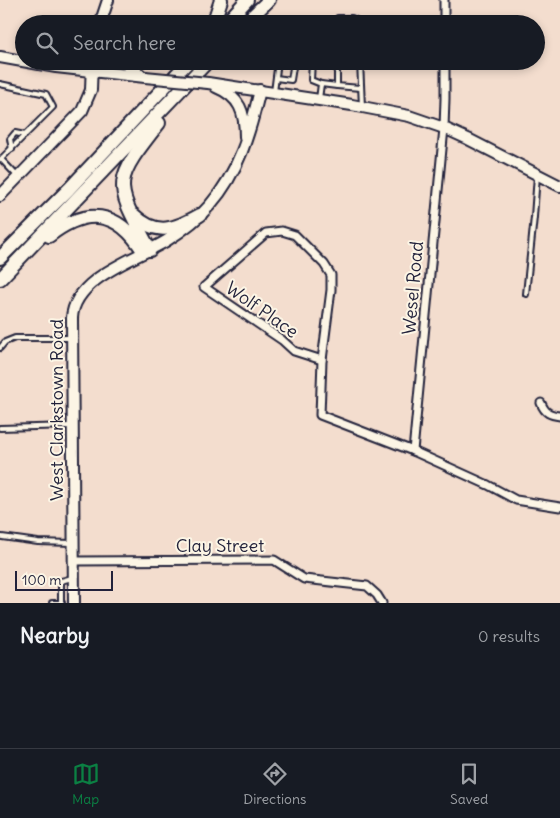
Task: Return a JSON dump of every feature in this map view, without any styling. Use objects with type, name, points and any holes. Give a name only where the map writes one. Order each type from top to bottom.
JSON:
[{"type":"highway","points":[[216,15],[221,0]]},
{"type":"highway","points":[[233,15],[247,0]]},
{"type":"highway","points":[[253,15],[269,0]]},
{"type":"highway","points":[[158,94],[178,70]]},
{"type":"highway","points":[[0,258],[181,70]]},
{"type":"highway","points":[[0,281],[200,70]]},
{"type":"highway","points":[[147,251],[124,197],[123,177],[129,164],[202,70]]},
{"type":"highway","points":[[128,208],[141,221],[159,229],[176,227],[200,216]]},
{"type":"highway","points":[[0,281],[54,232],[83,218],[100,217],[110,219],[119,224],[147,251]]},
{"type":"street","points":[[444,0],[444,15]]},
{"type":"street","points":[[0,57],[15,60]]},
{"type":"street","points":[[0,196],[82,111],[90,95],[92,70]]},
{"type":"street","points":[[111,70],[145,77],[274,92],[409,116],[444,128],[560,186]]},
{"type":"street","points":[[133,70],[145,77]]},
{"type":"street","name":"Wesel Road","points":[[413,451],[444,128],[445,70]]},
{"type":"street","points":[[208,84],[228,93],[241,108],[244,121],[244,149]]},
{"type":"street","name":"West Clarkstown Road","points":[[74,603],[73,308],[84,289],[99,277],[174,236],[200,216],[221,192],[234,171],[244,149],[260,90]]},
{"type":"street","name":"Wolf Place","points":[[282,231],[295,236],[324,264],[331,275],[331,290],[322,360],[294,351],[282,340],[204,287],[266,233],[282,231]]},
{"type":"street","points":[[322,360],[320,415],[413,451],[488,485],[516,500],[560,507]]},
{"type":"street","points":[[541,403],[545,411],[551,415],[560,416]]},
{"type":"street","name":"Clay Street","points":[[74,561],[274,560],[304,579],[367,586],[382,603]]},
{"type":"lane","points":[[274,92],[277,70]]},
{"type":"lane","points":[[276,78],[291,80],[293,70]]},
{"type":"lane","points":[[312,70],[311,80],[321,84],[360,88]]},
{"type":"lane","points":[[337,70],[337,86]]},
{"type":"lane","points":[[360,70],[362,107]]},
{"type":"lane","points":[[0,84],[46,94],[52,107],[1,159],[18,178]]},
{"type":"lane","points":[[319,100],[321,84]]},
{"type":"lane","points":[[12,149],[10,139],[15,133],[26,135]]},
{"type":"lane","points":[[526,294],[537,175]]},
{"type":"lane","points":[[0,348],[5,342],[15,338],[72,338]]},
{"type":"lane","points":[[0,428],[73,426]]},
{"type":"lane","points":[[2,537],[38,542],[74,543]]},
{"type":"lane","points":[[52,603],[62,603],[61,581],[74,577]]}]
